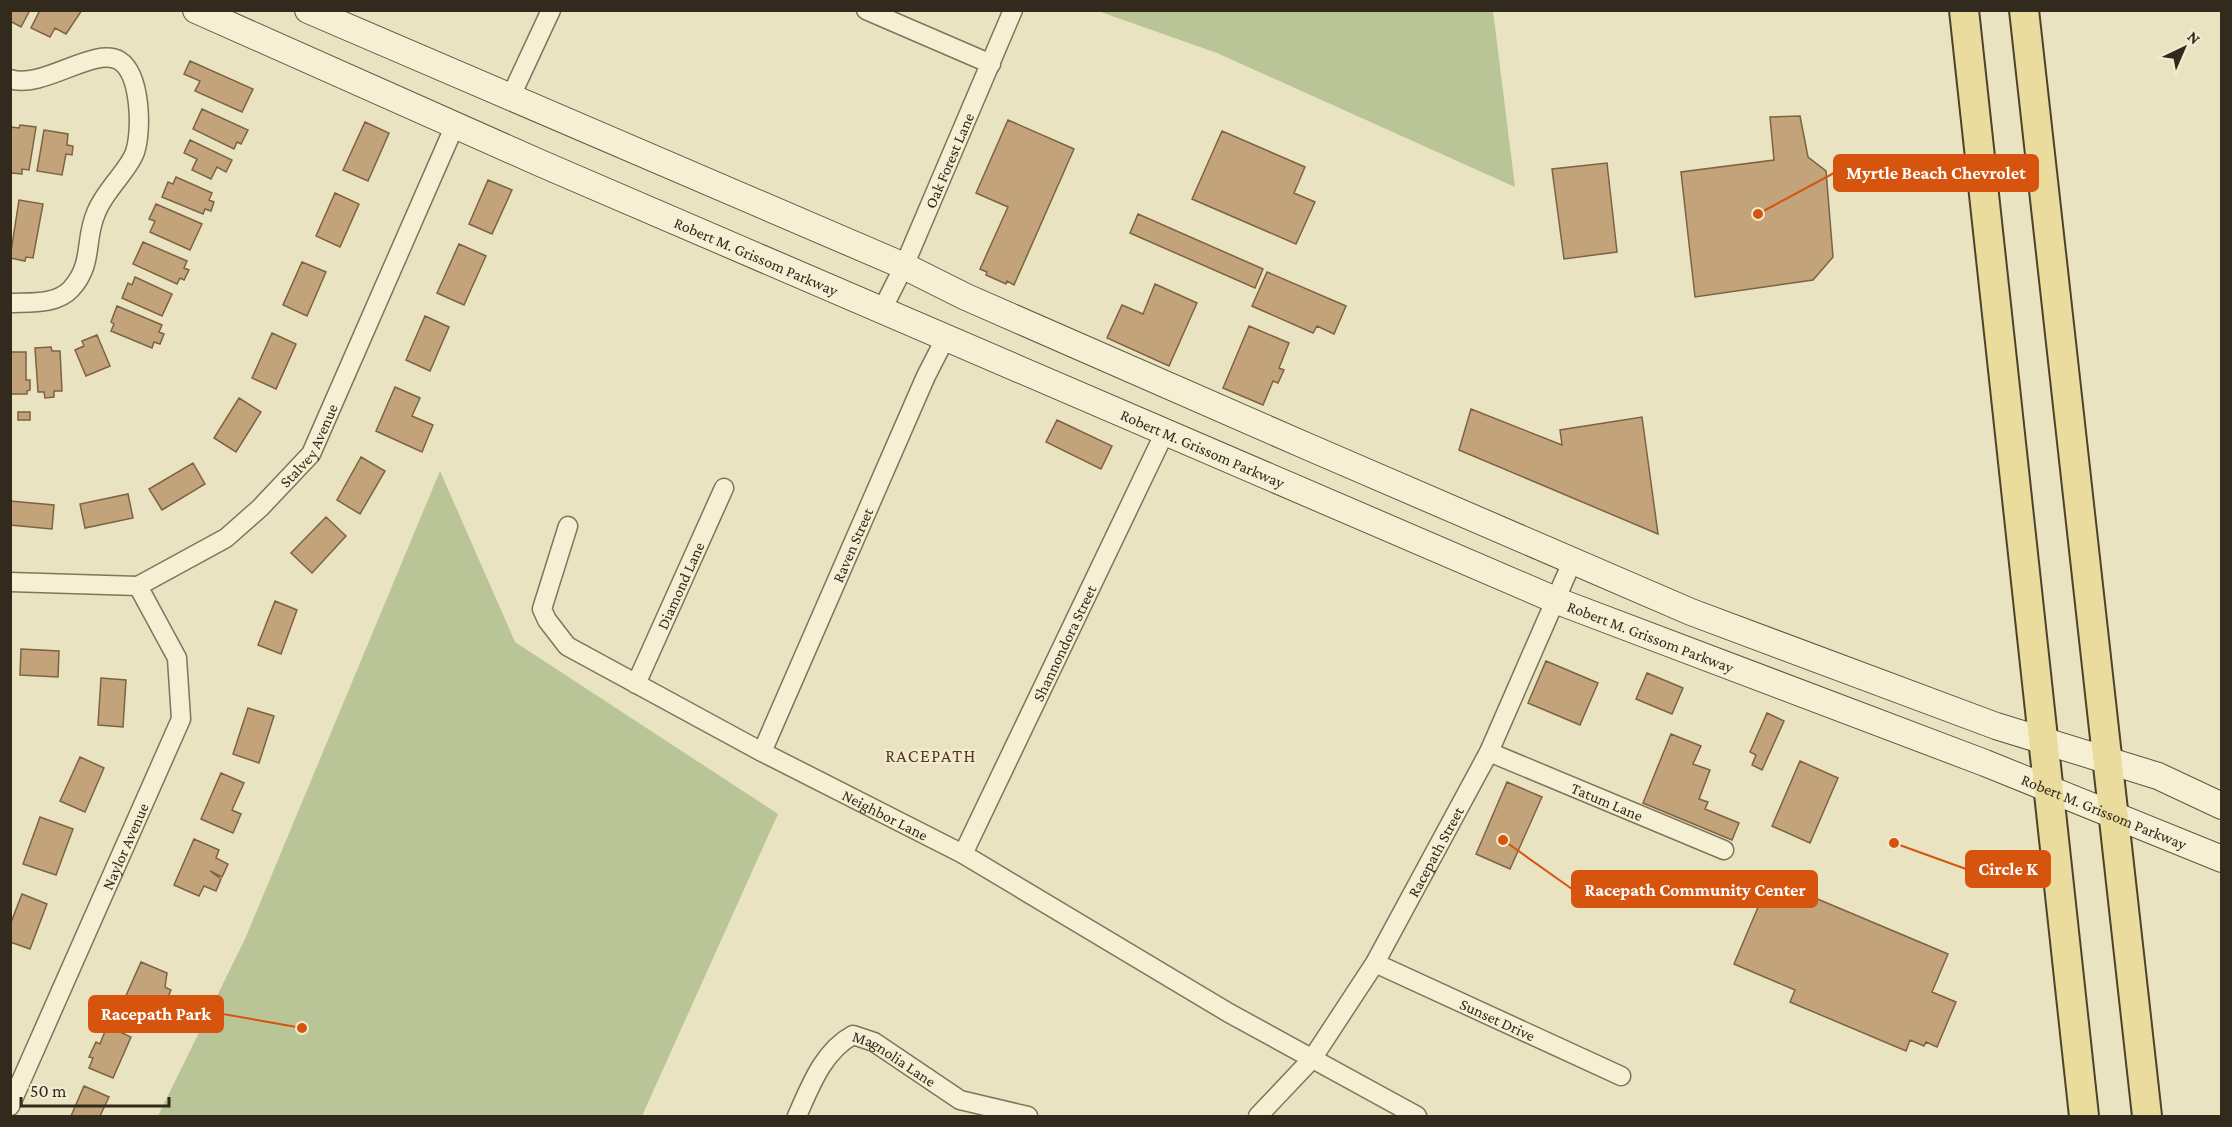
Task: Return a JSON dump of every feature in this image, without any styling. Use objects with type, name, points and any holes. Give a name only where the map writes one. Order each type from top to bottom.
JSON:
[{"type":"main road","name":"Robert M. Grissom Parkway","points":[[196,10],[455,125],[1556,600],[2049,789],[2222,859]]},
{"type":"main road","points":[[308,10],[904,266],[966,297],[1572,562],[1737,630],[1929,702],[2158,776],[2222,806]]},
{"type":"main road","points":[[1964,10],[2084,1116]]},
{"type":"main road","points":[[2024,10],[2147,1116]]},
{"type":"street","points":[[511,96],[551,10]]},
{"type":"street","points":[[866,10],[991,64]]},
{"type":"street","name":"Oak Forest Lane","points":[[882,310],[904,266],[1013,10]]},
{"type":"street","points":[[10,79],[50,76],[103,57],[120,61],[132,76],[140,115],[135,153],[103,197],[94,216],[86,267],[70,291],[50,301],[10,303]]},
{"type":"street","name":"Stalvey Avenue","points":[[138,586],[226,538],[260,508],[311,453],[455,125]]},
{"type":"street","name":"Raven Street","points":[[762,752],[926,376],[946,337]]},
{"type":"street","name":"Shannondora Street","points":[[963,854],[1165,432]]},
{"type":"street","name":"Diamond Lane","points":[[636,684],[724,488]]},
{"type":"street","name":"Neighbor Lane","points":[[568,526],[542,609],[547,620],[567,646],[762,752],[963,854],[1229,1013],[1417,1116]]},
{"type":"street","name":"Racepath Street","points":[[1258,1116],[1312,1059],[1375,963],[1489,752],[1572,562]]},
{"type":"street","points":[[10,582],[138,586]]},
{"type":"street","name":"Naylor Avenue","points":[[10,1106],[181,719],[177,658],[138,586]]},
{"type":"street","name":"Tatum Lane","points":[[1489,752],[1724,850]]},
{"type":"street","name":"Sunset Drive","points":[[1375,963],[1621,1076]]},
{"type":"street","name":"Magnolia Lane","points":[[797,1116],[816,1075],[839,1042],[853,1035],[874,1042],[960,1100],[1028,1116]]},
{"type":"green space","points":[[1098,11],[1493,11],[1515,187],[1217,53]]},
{"type":"green space","points":[[440,471],[515,642],[778,814],[642,1116],[158,1116],[245,939]]},
{"type":"building","points":[[10,10],[30,10],[21,27],[10,21]]},
{"type":"building","points":[[40,10],[82,10],[66,34],[55,28],[50,37],[31,28]]},
{"type":"building","points":[[190,61],[253,89],[242,112],[195,91],[200,81],[184,74]]},
{"type":"building","points":[[202,109],[248,130],[241,144],[237,142],[234,149],[193,129]]},
{"type":"building","points":[[1800,116],[1808,157],[1826,171],[1833,257],[1813,280],[1695,297],[1681,172],[1774,160],[1770,117]]},
{"type":"building","points":[[1008,120],[1074,149],[1014,285],[986,275],[987,272],[980,269],[1008,207],[976,193]]},
{"type":"building","points":[[365,122],[389,133],[368,181],[343,170]]},
{"type":"building","points":[[20,125],[36,127],[29,170],[22,169],[22,174],[12,173],[10,167],[11,127],[19,128]]},
{"type":"building","points":[[44,130],[68,134],[67,145],[73,146],[72,155],[66,154],[62,175],[37,171]]},
{"type":"building","points":[[1222,131],[1305,167],[1294,193],[1315,202],[1296,244],[1192,199]]},
{"type":"building","points":[[190,140],[232,160],[226,172],[217,167],[211,179],[192,170],[197,159],[184,153]]},
{"type":"building","points":[[1607,163],[1617,252],[1564,259],[1552,169]]},
{"type":"building","points":[[176,177],[212,193],[209,200],[214,202],[211,211],[205,209],[203,214],[162,197],[168,182],[173,184]]},
{"type":"building","points":[[488,180],[512,190],[492,234],[469,224]]},
{"type":"building","points":[[335,193],[359,204],[340,247],[316,236]]},
{"type":"building","points":[[19,200],[43,204],[33,258],[26,257],[25,261],[10,258]]},
{"type":"building","points":[[156,204],[202,224],[190,250],[150,232],[155,221],[149,219]]},
{"type":"building","points":[[1138,214],[1263,269],[1255,288],[1130,233]]},
{"type":"building","points":[[143,242],[187,261],[184,268],[189,270],[184,280],[180,278],[177,284],[133,264]]},
{"type":"building","points":[[459,244],[486,256],[464,305],[437,293]]},
{"type":"building","points":[[302,262],[326,272],[307,316],[283,305]]},
{"type":"building","points":[[1267,272],[1346,306],[1334,334],[1317,326],[1313,333],[1252,306]]},
{"type":"building","points":[[135,277],[172,294],[162,316],[122,298],[128,283],[132,285]]},
{"type":"building","points":[[1155,284],[1197,303],[1169,366],[1107,338],[1122,305],[1143,314]]},
{"type":"building","points":[[117,306],[162,325],[159,332],[164,334],[160,344],[154,342],[152,348],[111,331],[114,324],[111,322]]},
{"type":"building","points":[[425,316],[449,327],[430,371],[406,360]]},
{"type":"building","points":[[1249,326],[1289,343],[1279,368],[1284,370],[1278,383],[1273,381],[1263,405],[1223,388]]},
{"type":"building","points":[[272,333],[296,344],[276,389],[252,378]]},
{"type":"building","points":[[97,335],[110,366],[86,376],[75,350],[84,346],[82,341]]},
{"type":"building","points":[[51,347],[52,351],[60,351],[62,391],[54,391],[54,397],[45,398],[44,392],[38,392],[35,348]]},
{"type":"building","points":[[10,352],[26,352],[26,380],[30,380],[30,390],[27,394],[10,394]]},
{"type":"building","points":[[395,387],[420,398],[412,416],[433,425],[422,452],[376,431]]},
{"type":"building","points":[[239,398],[261,412],[236,452],[214,438]]},
{"type":"building","points":[[1471,409],[1562,445],[1560,430],[1642,417],[1658,534],[1459,450]]},
{"type":"building","points":[[18,412],[30,412],[30,420],[18,420]]},
{"type":"building","points":[[1057,420],[1112,446],[1101,469],[1046,442]]},
{"type":"building","points":[[361,457],[385,471],[360,514],[337,500]]},
{"type":"building","points":[[193,463],[205,484],[162,510],[149,489]]},
{"type":"building","points":[[128,494],[133,518],[85,528],[80,504]]},
{"type":"building","points":[[10,501],[54,505],[52,529],[10,525]]},
{"type":"building","points":[[326,517],[346,536],[312,573],[291,553]]},
{"type":"building","points":[[275,601],[297,610],[281,654],[258,645]]},
{"type":"building","points":[[21,649],[59,651],[58,677],[20,675]]},
{"type":"building","points":[[1546,661],[1598,683],[1580,725],[1528,703]]},
{"type":"building","points":[[1647,673],[1683,688],[1672,714],[1636,699]]},
{"type":"building","points":[[101,678],[126,680],[123,727],[98,725]]},
{"type":"building","points":[[248,708],[274,716],[259,763],[233,754]]},
{"type":"building","points":[[1767,713],[1784,721],[1762,770],[1752,765],[1756,755],[1750,752]]},
{"type":"building","points":[[1671,734],[1701,746],[1693,764],[1710,770],[1699,799],[1708,802],[1705,809],[1739,823],[1732,840],[1643,803]]},
{"type":"building","points":[[80,757],[104,768],[85,812],[60,801]]},
{"type":"building","points":[[1800,761],[1838,778],[1810,843],[1772,826]]},
{"type":"building","points":[[221,773],[244,783],[232,810],[241,814],[233,833],[201,819]]},
{"type":"building","points":[[1507,782],[1542,797],[1510,869],[1476,854]]},
{"type":"building","points":[[40,817],[73,829],[56,875],[23,864]]},
{"type":"building","points":[[194,839],[219,850],[216,858],[228,864],[222,877],[210,871],[221,879],[216,891],[204,886],[199,896],[174,885]]},
{"type":"building","points":[[1770,879],[1948,954],[1932,992],[1956,1002],[1937,1047],[1926,1042],[1924,1046],[1910,1040],[1906,1051],[1790,1002],[1795,990],[1734,964]]},
{"type":"building","points":[[22,894],[47,904],[30,949],[10,942],[10,925]]},
{"type":"building","points":[[141,962],[167,973],[165,987],[171,990],[156,1025],[120,1009]]},
{"type":"building","points":[[107,1026],[131,1037],[113,1078],[89,1068],[93,1058],[89,1057],[96,1042],[100,1044]]},
{"type":"building","points":[[84,1086],[109,1097],[100,1116],[71,1116]]},
{"type":"place","name":"Myrtle Beach Chevrolet","points":[[1758,214]]},
{"type":"place","name":"Racepath Community Center","points":[[1503,840]]},
{"type":"place","name":"Circle K","points":[[1894,843]]},
{"type":"place","name":"Racepath Park","points":[[302,1028]]},
{"type":"district","name":"RACEPATH","points":[[931,756]]}]
